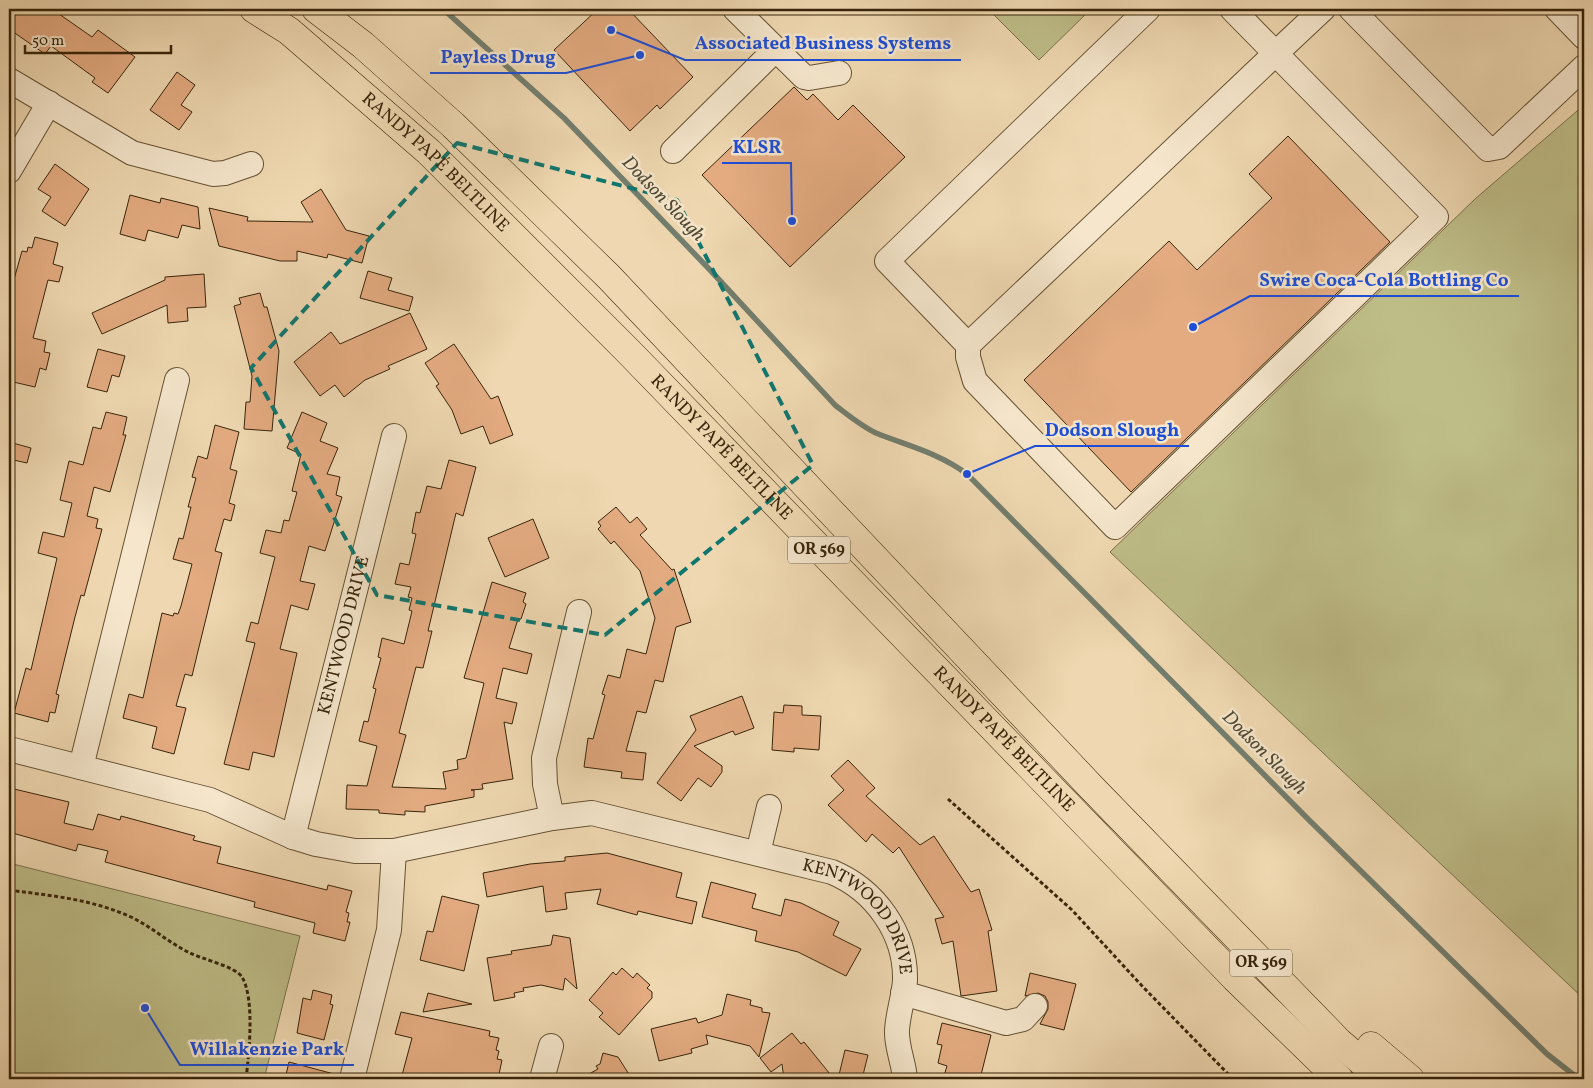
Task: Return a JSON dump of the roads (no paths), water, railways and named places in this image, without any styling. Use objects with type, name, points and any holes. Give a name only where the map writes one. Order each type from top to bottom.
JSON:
[{"type":"highway","points":[[247,9],[289,32]]},
{"type":"highway","name":"RANDY PAPÉ BELTLINE","points":[[254,9],[289,32],[428,152],[615,338],[1228,971],[1339,1079]]},
{"type":"highway","name":"RANDY PAPÉ BELTLINE","points":[[316,9],[363,45],[453,125],[609,277],[1204,904],[1339,1042],[1382,1079]]},
{"type":"highway","points":[[1204,904],[1410,1079]]},
{"type":"street","points":[[735,9],[804,77],[809,78],[839,73]]},
{"type":"street","points":[[1148,9],[887,261],[968,345],[968,357],[975,381],[1114,527],[1436,217],[1274,54],[1232,9]]},
{"type":"street","points":[[968,345],[1323,9]]},
{"type":"street","points":[[1351,9],[1488,149],[1499,147],[1584,67]]},
{"type":"street","points":[[1557,9],[1584,37]]},
{"type":"street","points":[[674,151],[775,50]]},
{"type":"street","points":[[9,80],[125,149],[140,155],[213,174],[225,173],[251,164]]},
{"type":"street","points":[[9,170],[49,103]]},
{"type":"street","points":[[81,767],[177,380]]},
{"type":"street","name":"KENTWOOD DRIVE","points":[[293,837],[394,436]]},
{"type":"street","points":[[552,818],[545,784],[544,758],[579,612]]},
{"type":"street","name":"KENTWOOD DRIVE","points":[[9,749],[210,800],[293,837],[337,850],[394,851],[552,818],[586,813],[599,814],[758,852],[832,872],[863,890],[888,919],[898,937],[905,969],[897,1029],[905,1079]]},
{"type":"street","points":[[758,852],[769,807]]},
{"type":"street","points":[[352,1079],[389,930],[394,851]]},
{"type":"street","points":[[903,993],[1006,1023],[1023,1019],[1035,1006]]},
{"type":"street","points":[[542,1079],[550,1046]]},
{"type":"waterway","name":"Dodson Slough","points":[[443,9],[564,118],[711,271],[835,405],[870,430],[923,450],[967,474],[1309,820],[1547,1054],[1579,1079]]},
{"type":"place","name":"Associated Business Systems","points":[[611,30]]},
{"type":"place","name":"Payless Drug","points":[[640,55]]},
{"type":"place","name":"KLSR","points":[[792,221]]},
{"type":"place","name":"Swire Coca-Cola Bottling Co","points":[[1193,327]]},
{"type":"place","name":"Dodson Slough","points":[[967,474]]},
{"type":"place","name":"Willakenzie Park","points":[[145,1008]]}]
